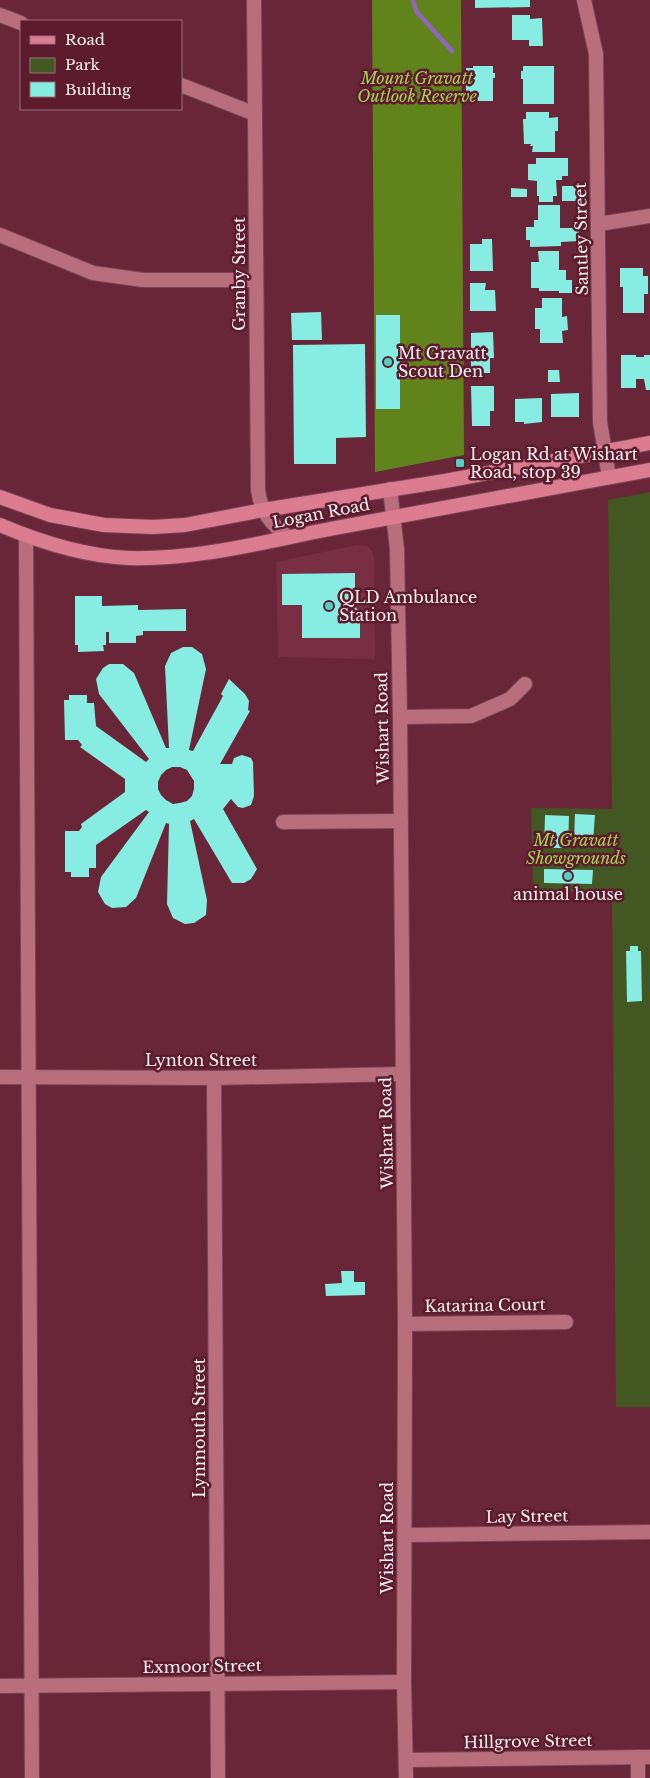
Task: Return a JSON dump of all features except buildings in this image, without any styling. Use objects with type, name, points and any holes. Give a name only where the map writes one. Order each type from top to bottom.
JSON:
[{"type":"main road","name":"Logan Road","points":[[0,497],[58,517],[104,525],[129,527],[185,525],[650,443]]},
{"type":"main road","name":"Logan Road","points":[[0,525],[26,536],[82,552],[127,558],[157,558],[212,553],[393,517],[650,470]]},
{"type":"street","name":"Granby Street","points":[[254,0],[258,490],[263,510],[274,526],[288,537]]},
{"type":"street","name":"Santley Street","points":[[584,0],[596,54],[600,422],[609,477]]},
{"type":"street","points":[[0,15],[20,23]]},
{"type":"street","points":[[182,86],[255,114]]},
{"type":"street","points":[[599,224],[650,216]]},
{"type":"street","points":[[0,236],[93,273],[143,280],[256,280]]},
{"type":"street","name":"Wishart Road","points":[[390,489],[397,556],[400,716],[405,1324],[404,1682],[406,1778]]},
{"type":"street","points":[[26,536],[32,1778]]},
{"type":"street","points":[[400,716],[471,716],[510,700],[525,684]]},
{"type":"street","points":[[283,822],[401,821]]},
{"type":"street","name":"Lynton Street","points":[[0,1077],[214,1078],[402,1074]]},
{"type":"street","name":"Lynmouth Street","points":[[214,1078],[218,1778]]},
{"type":"street","name":"Katarina Court","points":[[405,1324],[566,1322]]},
{"type":"street","name":"Lay Street","points":[[404,1535],[650,1532]]},
{"type":"street","name":"Exmoor Street","points":[[0,1686],[404,1682]]},
{"type":"street","points":[[638,1778],[644,1757]]},
{"type":"street","name":"Hillgrove Street","points":[[406,1760],[644,1757]]},
{"type":"shaded area","points":[[357,545],[367,546],[372,551],[374,559],[375,659],[278,657],[276,562]]},
{"type":"green space","name":"Mount Gravatt Outlook Reserve","points":[[372,0],[461,0],[464,455],[375,472]]},
{"type":"green space","name":"Mt Gravatt Showgrounds","points":[[650,492],[650,1407],[616,1407],[612,891],[533,892],[531,808],[612,809],[608,500]]},
{"type":"waterway","points":[[413,0],[416,11],[452,51]]},
{"type":"place","name":"Mt Gravatt Scout Den","points":[[388,362]]},
{"type":"place","name":"Logan Rd at Wishart Road, stop 39","points":[[460,463]]},
{"type":"place","name":"QLD Ambulance Station","points":[[329,606]]},
{"type":"place","name":"animal house","points":[[568,876]]}]
